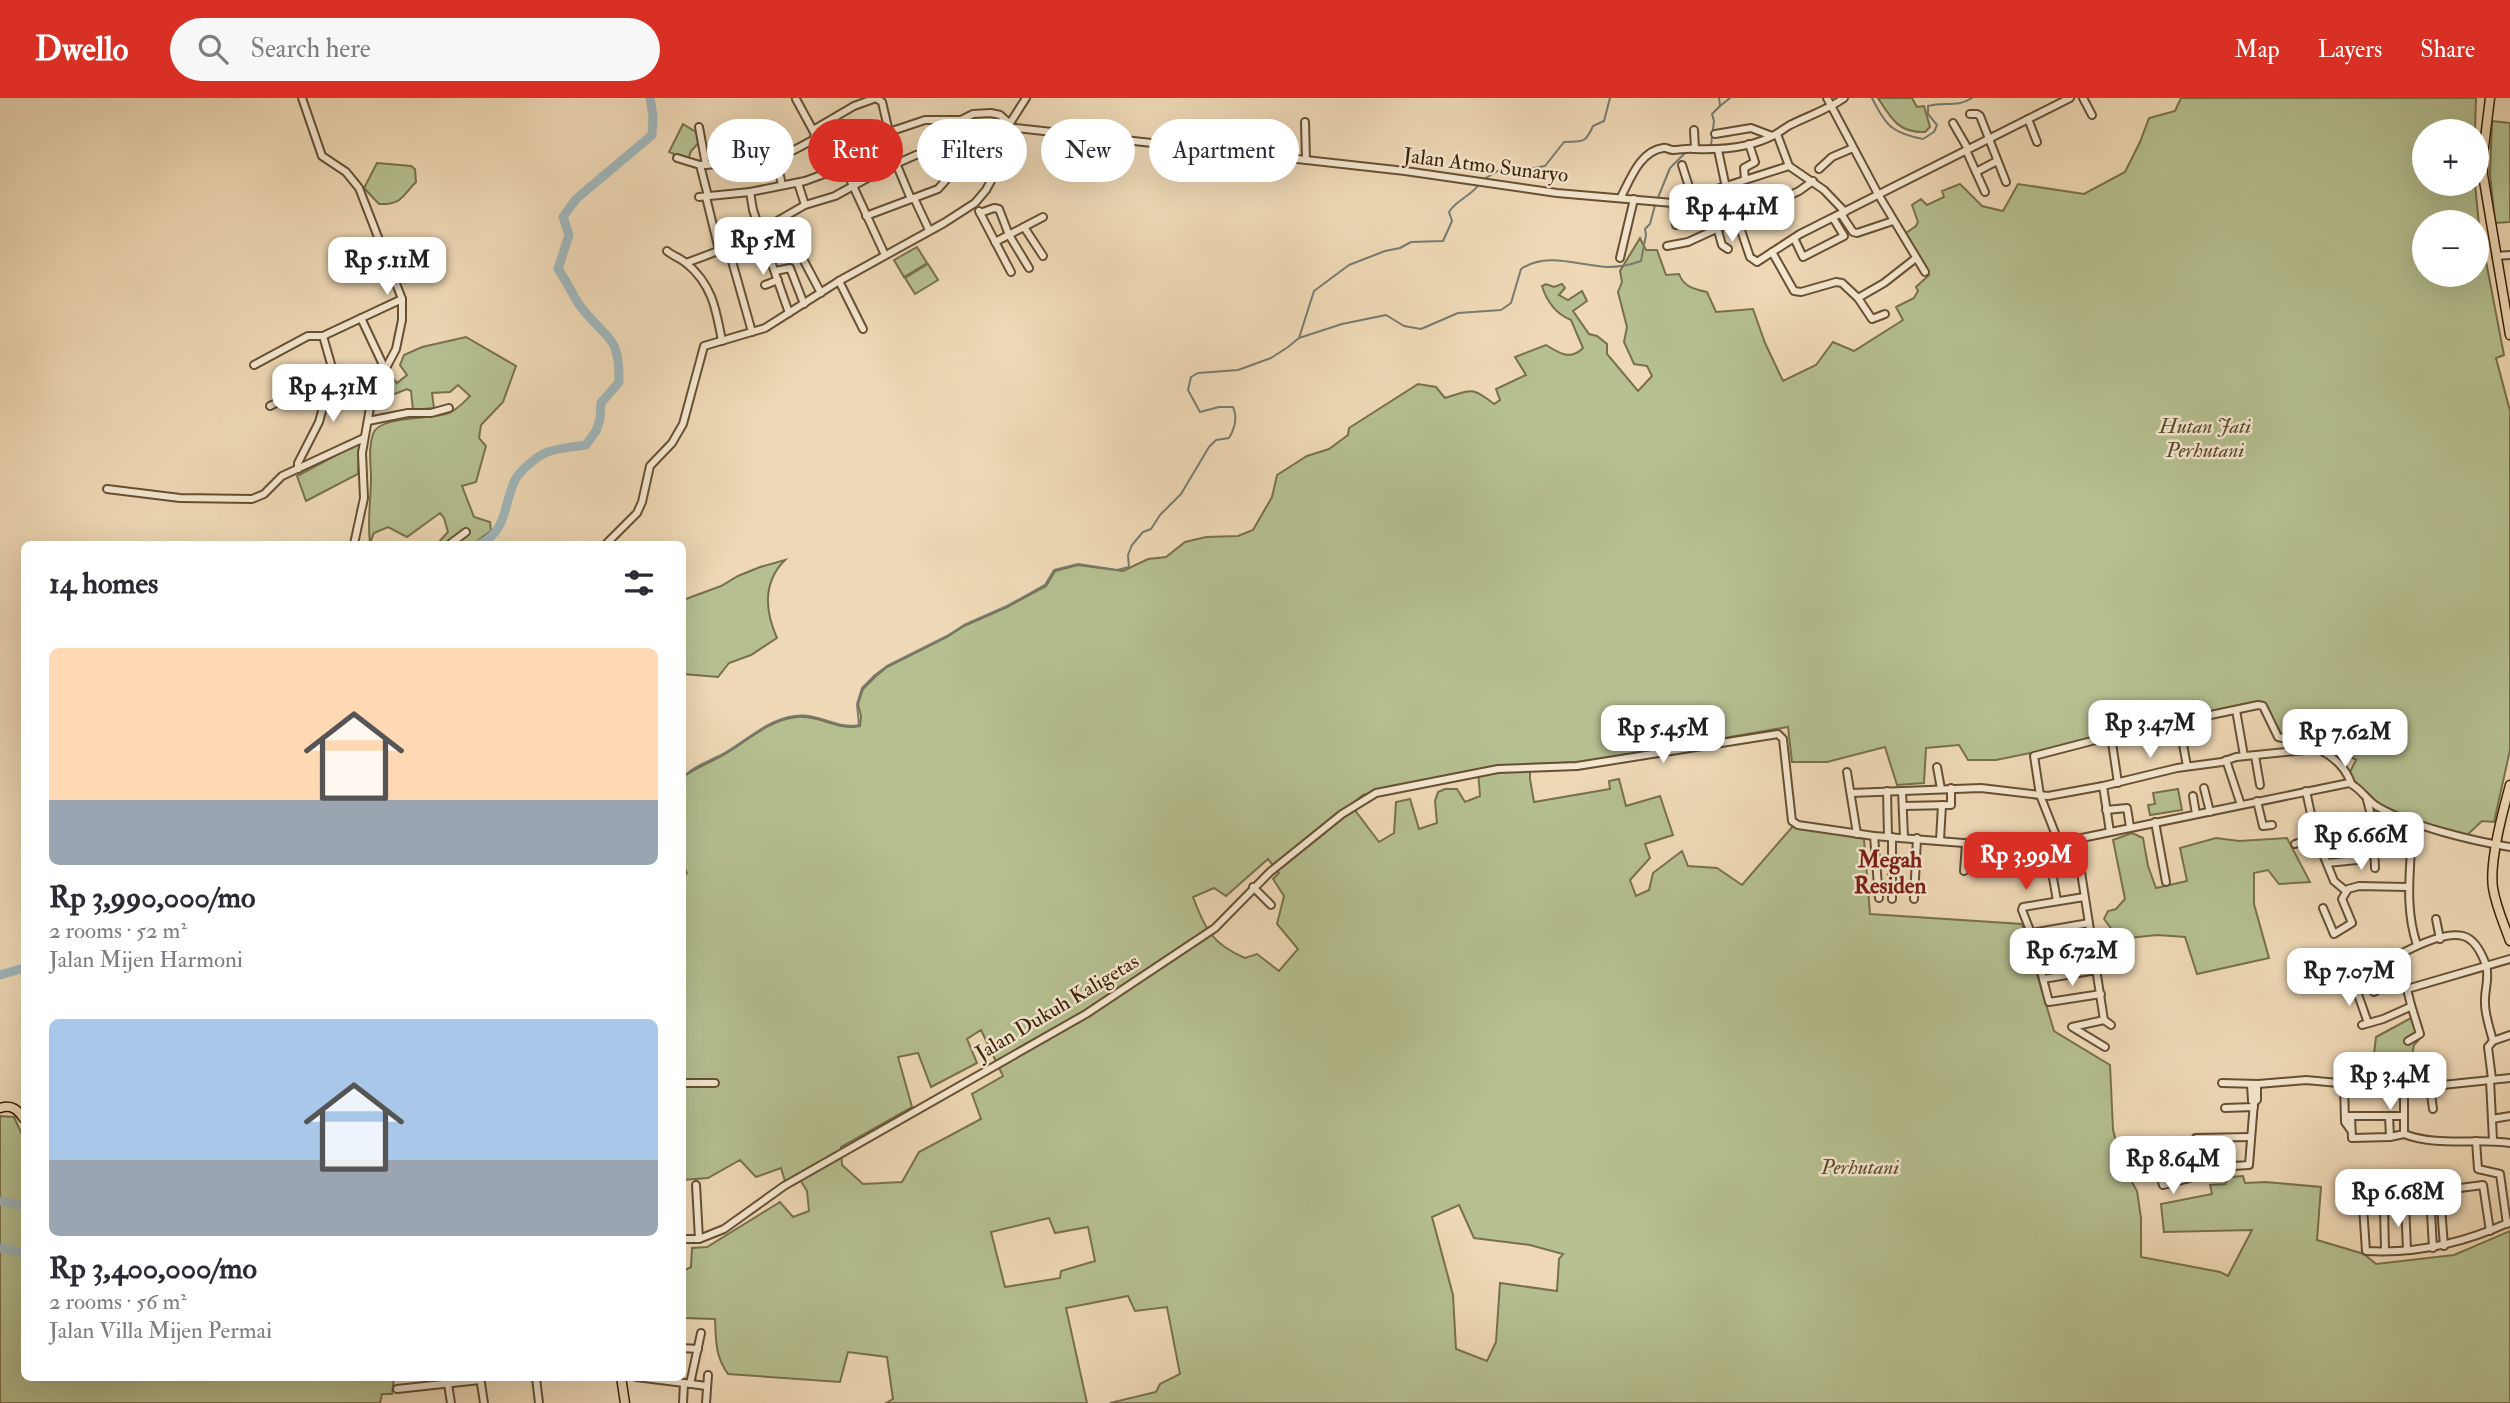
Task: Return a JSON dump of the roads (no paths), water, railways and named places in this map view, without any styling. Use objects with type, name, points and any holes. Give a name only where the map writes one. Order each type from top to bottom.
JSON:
[{"type":"main road","points":[[2490,98],[2483,174],[2510,335]]},
{"type":"main road","points":[[2510,785],[2497,846],[2493,887],[2510,941]]},
{"type":"main road","points":[[0,1108],[10,1106],[21,1115]]},
{"type":"main road","points":[[622,1381],[625,1403]]},
{"type":"street","points":[[302,98],[322,156],[346,172],[359,188],[402,299],[396,349],[375,389],[368,421],[362,453],[364,498],[356,541]]},
{"type":"street","points":[[832,119],[854,106],[876,98],[882,102],[886,119]]},
{"type":"street","points":[[1012,119],[1026,98]]},
{"type":"street","points":[[1827,98],[1878,194],[1926,272]]},
{"type":"street","points":[[1621,197],[1643,158],[1653,151],[1664,147],[1674,150],[1682,147],[1718,150],[1749,144],[1774,135],[1844,98]]},
{"type":"street","points":[[1718,150],[1726,186],[1750,257],[1755,262],[1794,238],[1878,194],[2070,98]]},
{"type":"street","points":[[2083,98],[2092,116]]},
{"type":"street","points":[[796,99],[808,121]]},
{"type":"street","name":"Jalan Atmo Sunaryo","points":[[963,119],[973,114],[991,113],[1000,115],[1003,119]]},
{"type":"street","points":[[1970,114],[1980,116],[2006,182]]},
{"type":"street","points":[[2028,119],[2037,142]]},
{"type":"street","points":[[1305,122],[1306,160]]},
{"type":"street","points":[[1952,123],[1985,192]]},
{"type":"street","points":[[699,127],[704,197],[719,250]]},
{"type":"street","name":"Jalan Atmo Sunaryo","points":[[1027,127],[1657,203],[1672,203],[1789,166]]},
{"type":"street","points":[[1715,134],[1751,128],[1774,135],[1789,166],[1824,190],[1843,213],[1853,232],[1857,233],[1893,220]]},
{"type":"street","points":[[1693,130],[1701,149]]},
{"type":"street","points":[[1745,179],[1744,167],[1755,162],[1749,144]]},
{"type":"street","points":[[1819,169],[1832,157],[1853,148]]},
{"type":"street","points":[[677,158],[707,165]]},
{"type":"street","points":[[1976,172],[1997,161]]},
{"type":"street","points":[[1682,165],[1692,196]]},
{"type":"street","points":[[903,178],[929,230]]},
{"type":"street","name":"Jalan Atmo Sunaryo","points":[[704,197],[750,192],[808,180]]},
{"type":"street","points":[[1667,246],[1682,243],[1799,191],[1813,181]]},
{"type":"street","points":[[851,182],[885,256]]},
{"type":"street","points":[[686,263],[762,231],[805,205],[835,196],[864,182]]},
{"type":"street","points":[[866,216],[938,189],[944,182]]},
{"type":"street","points":[[609,541],[637,513],[650,466],[671,443],[683,424],[702,348],[752,332],[789,313],[975,203],[990,182]]},
{"type":"street","points":[[798,183],[805,205]]},
{"type":"street","points":[[1689,186],[1699,183]]},
{"type":"street","points":[[750,192],[789,313]]},
{"type":"street","points":[[1620,258],[1634,199]]},
{"type":"street","points":[[975,203],[1011,272]]},
{"type":"street","points":[[1672,203],[1676,225]]},
{"type":"street","points":[[980,213],[999,209],[1009,235],[1029,268]]},
{"type":"street","points":[[995,242],[1043,217]]},
{"type":"street","points":[[1794,238],[1803,257],[1837,242],[1844,236],[1833,218]]},
{"type":"street","points":[[779,221],[790,242],[795,244],[821,293]]},
{"type":"street","points":[[1717,226],[1722,245],[1728,249]]},
{"type":"street","points":[[1024,227],[1043,256]]},
{"type":"street","points":[[728,247],[752,332]]},
{"type":"street","points":[[667,251],[686,263],[707,285],[713,297],[722,341]]},
{"type":"street","points":[[1772,251],[1794,291],[1801,292],[1836,282],[1842,283],[1858,298],[1872,319],[1885,314]]},
{"type":"street","points":[[2496,256],[2510,255]]},
{"type":"street","points":[[1858,298],[1884,283],[1916,258]]},
{"type":"street","points":[[775,271],[790,269],[804,304]]},
{"type":"street","points":[[765,285],[778,281]]},
{"type":"street","points":[[839,281],[863,329]]},
{"type":"street","points":[[254,365],[308,335],[324,336],[402,299]]},
{"type":"street","points":[[361,318],[385,369]]},
{"type":"street","points":[[299,469],[298,463],[320,422],[332,375],[324,336]]},
{"type":"street","points":[[270,406],[332,375]]},
{"type":"street","points":[[368,421],[449,408]]},
{"type":"street","points":[[107,489],[180,498],[252,499],[264,494],[282,476],[365,438]]},
{"type":"street","points":[[454,541],[466,532]]},
{"type":"street","points":[[2059,844],[2040,795],[2034,756],[2111,736],[2262,705],[2278,737],[2302,742],[2339,762],[2351,783],[2367,800],[2381,809],[2412,821],[2497,846],[2509,847]]},
{"type":"street","points":[[2236,710],[2244,756]]},
{"type":"street","points":[[2179,723],[2187,766]]},
{"type":"street","name":"Jalan Dukuh Kaligetas","points":[[686,1239],[699,1239],[724,1229],[784,1186],[1086,1014],[1216,928],[1253,887],[1298,849],[1360,801],[1376,793],[1498,769],[1577,766],[1778,734],[1783,739],[1790,815],[1793,822],[1857,834]]},
{"type":"street","points":[[2111,736],[2118,783]]},
{"type":"street","points":[[1851,793],[1984,788],[2053,795],[2244,756],[2316,749]]},
{"type":"street","points":[[2255,756],[2260,785]]},
{"type":"street","points":[[2227,760],[2241,805]]},
{"type":"street","points":[[1937,767],[1941,789]]},
{"type":"street","points":[[1847,772],[1857,834],[2026,848],[2059,844],[2155,821],[2351,783]]},
{"type":"street","points":[[2103,786],[2110,832]]},
{"type":"street","points":[[1903,806],[1952,804],[1951,788]]},
{"type":"street","points":[[2204,788],[2210,811]]},
{"type":"street","points":[[1887,791],[1892,899]]},
{"type":"street","points":[[1902,791],[1904,838]]},
{"type":"street","points":[[2306,791],[2316,837],[2334,881],[2346,891]]},
{"type":"street","points":[[2193,796],[2196,814]]},
{"type":"street","points":[[2367,800],[2373,823],[2375,868]]},
{"type":"street","points":[[2257,801],[2263,826],[2272,825]]},
{"type":"street","points":[[1940,840],[1942,805]]},
{"type":"street","points":[[2106,810],[2126,807],[2130,827]]},
{"type":"street","points":[[2155,821],[2166,882]]},
{"type":"street","points":[[2412,821],[2407,887],[2410,917],[2417,945]]},
{"type":"street","points":[[1874,836],[1879,898]]},
{"type":"street","points":[[2295,844],[2316,837]]},
{"type":"street","points":[[1914,899],[1917,838]]},
{"type":"street","points":[[2076,840],[2104,1020]]},
{"type":"street","points":[[1964,871],[1966,844]]},
{"type":"street","points":[[2048,849],[2057,901]]},
{"type":"street","points":[[2327,863],[2357,860]]},
{"type":"street","points":[[2323,908],[2334,934],[2352,924],[2342,899],[2346,891],[2359,886],[2407,887]]},
{"type":"street","points":[[1253,887],[1271,905]]},
{"type":"street","points":[[2084,897],[2023,907],[2022,911],[2031,933],[2049,1000],[2052,1003],[2101,994]]},
{"type":"street","points":[[2436,919],[2440,939]]},
{"type":"street","points":[[2031,933],[2089,923]]},
{"type":"street","points":[[2411,1005],[2383,1019],[2365,1024],[2353,985],[2390,959],[2417,945],[2460,935],[2470,939],[2486,966],[2488,980],[2484,1003],[2493,1041]]},
{"type":"street","points":[[2037,957],[2092,948]]},
{"type":"street","points":[[2390,959],[2407,989],[2420,1034],[2408,1041]]},
{"type":"street","points":[[2407,989],[2510,959]]},
{"type":"street","points":[[2043,979],[2096,970]]},
{"type":"street","points":[[2374,992],[2401,977]]},
{"type":"street","points":[[2105,1047],[2072,1027],[2104,1020],[2112,1025]]},
{"type":"street","points":[[2493,1140],[2488,1047],[2493,1041],[2510,1035]]},
{"type":"street","points":[[2222,1083],[2254,1084],[2297,1080],[2404,1089],[2510,1078]]},
{"type":"street","points":[[686,1083],[715,1083]]},
{"type":"street","points":[[2200,1168],[2245,1167],[2250,1163],[2254,1084]]},
{"type":"street","points":[[2344,1084],[2352,1138],[2390,1138],[2404,1134],[2434,1140],[2493,1140],[2510,1143]]},
{"type":"street","points":[[2430,1087],[2433,1109]]},
{"type":"street","points":[[2404,1089],[2404,1134]]},
{"type":"street","points":[[2225,1108],[2254,1105]]},
{"type":"street","points":[[2348,1116],[2404,1116]]},
{"type":"street","points":[[2389,1116],[2390,1138]]},
{"type":"street","points":[[2491,1119],[2510,1116]]},
{"type":"street","points":[[2155,1159],[2162,1185],[2197,1176],[2200,1168],[2194,1149],[2196,1138],[2251,1137]]},
{"type":"street","points":[[2208,1138],[2210,1167]]},
{"type":"street","points":[[2476,1141],[2478,1185]]},
{"type":"street","points":[[2141,1162],[2194,1149]]},
{"type":"street","points":[[2407,1250],[2405,1206],[2363,1207],[2367,1252],[2385,1250],[2407,1250],[2433,1248],[2490,1231],[2508,1223],[2500,1174],[2478,1169]]},
{"type":"street","points":[[696,1185],[699,1239]]},
{"type":"street","points":[[2433,1248],[2430,1195],[2439,1191],[2483,1185],[2490,1231]]},
{"type":"street","points":[[2439,1191],[2444,1246]]},
{"type":"street","points":[[2384,1208],[2385,1250]]},
{"type":"street","points":[[683,1403],[701,1333]]},
{"type":"street","points":[[686,1348],[698,1349]]},
{"type":"street","points":[[706,1403],[708,1375]]},
{"type":"street","points":[[423,1381],[423,1387]]},
{"type":"street","points":[[397,1389],[464,1381]]},
{"type":"street","points":[[480,1381],[484,1403]]},
{"type":"street","points":[[536,1381],[539,1403]]},
{"type":"street","points":[[665,1381],[706,1387]]},
{"type":"street","points":[[448,1384],[451,1403]]},
{"type":"waterway","points":[[484,541],[496,532],[504,516],[511,489],[520,473],[539,456],[548,452],[586,445],[596,431],[601,403],[619,382],[619,366],[614,346],[581,307],[558,269],[569,235],[563,217],[576,199],[652,135],[650,98]]},
{"type":"waterway","points":[[1484,179],[1508,165],[1528,169],[1545,166],[1564,142],[1583,140],[1593,126],[1604,121],[1610,98]]},
{"type":"waterway","points":[[1711,145],[1714,121],[1712,114],[1720,106],[1719,98]]},
{"type":"waterway","points":[[1720,106],[1730,98]]},
{"type":"waterway","points":[[1872,98],[1891,127],[1923,139],[1934,132],[1937,125],[1928,114],[1928,106],[1961,103],[1972,98]]},
{"type":"waterway","points":[[1657,200],[1670,168],[1686,152]]},
{"type":"waterway","points":[[686,774],[766,726],[785,718],[803,715],[843,725],[859,725],[857,704],[862,688],[875,675],[964,625],[1045,585],[1054,570],[1078,564],[1117,570],[1129,567],[1128,555],[1132,545],[1143,532],[1151,529],[1160,515],[1181,494],[1209,447],[1216,440],[1229,438],[1234,427],[1236,419],[1233,407],[1200,412],[1188,390],[1191,377],[1198,373],[1238,370],[1271,358],[1288,347],[1299,338],[1314,291],[1349,265],[1385,251],[1411,242],[1443,241],[1452,221],[1449,212],[1480,183]]},
{"type":"waterway","points":[[1299,338],[1342,324],[1386,315],[1404,326],[1421,329],[1458,313],[1501,310],[1511,303],[1521,269],[1542,261],[1608,267],[1641,261],[1645,229],[1650,224],[1655,205]]},
{"type":"waterway","points":[[0,975],[21,969]]},
{"type":"waterway","points":[[0,1201],[21,1205]]},
{"type":"waterway","points":[[0,1248],[21,1252]]},
{"type":"district","name":"Megah Residen","points":[[1890,872]]},
{"type":"park label","name":"Hutan Jati Perhutani","points":[[2205,438]]},
{"type":"park label","name":"Perhutani","points":[[1860,1167]]}]
